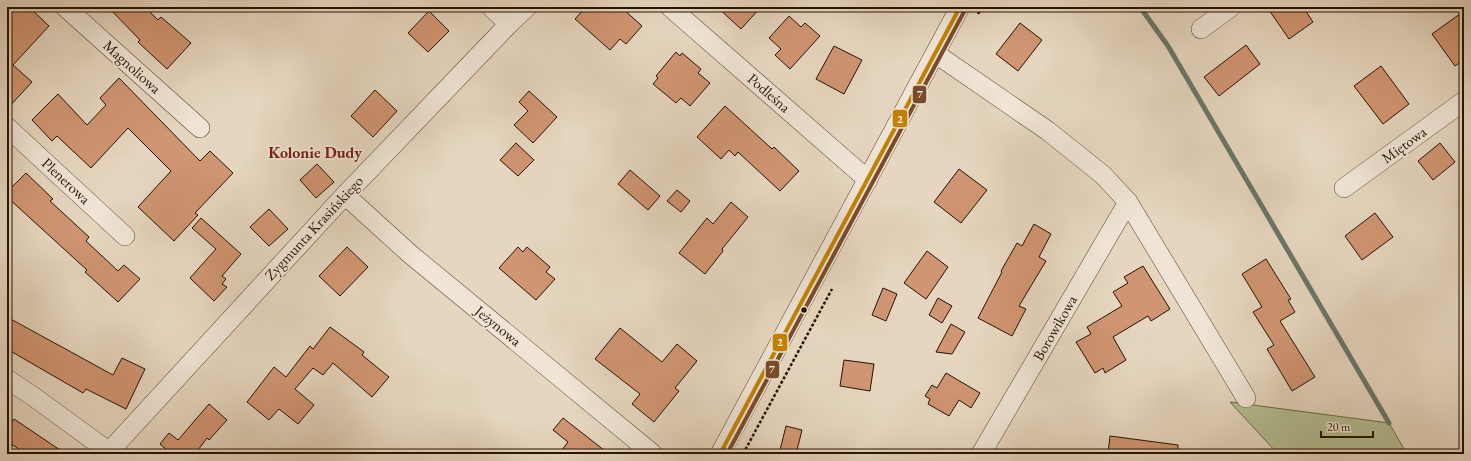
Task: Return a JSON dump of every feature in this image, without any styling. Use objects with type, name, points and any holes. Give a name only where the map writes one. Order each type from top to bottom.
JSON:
[{"type":"street","name":"Magnoliowa","points":[[65,7],[200,128]]},
{"type":"street","points":[[492,7],[509,24]]},
{"type":"street","name":"Zygmunta Krasińskiego","points":[[109,453],[345,195],[527,7]]},
{"type":"street","name":"Podleśna","points":[[670,7],[868,180]]},
{"type":"street","points":[[720,454],[960,7]]},
{"type":"street","points":[[1201,29],[1231,7]]},
{"type":"street","points":[[936,54],[1048,131],[1103,175],[1128,202],[1246,398]]},
{"type":"street","name":"Miętowa","points":[[1344,188],[1464,101]]},
{"type":"street","name":"Plenerowa","points":[[7,127],[125,236]]},
{"type":"street","name":"Jeżynowa","points":[[345,195],[410,254],[653,454]]},
{"type":"street","name":"Borowikowa","points":[[981,454],[1128,202]]},
{"type":"street","points":[[7,379],[34,397],[109,453]]},
{"type":"green space","points":[[1230,402],[1389,423],[1407,454],[1278,454]]},
{"type":"building","points":[[7,7],[29,7],[49,26],[13,65],[32,82],[7,109]]},
{"type":"building","points":[[108,7],[145,7],[158,20],[161,17],[191,43],[167,69],[138,42],[140,40]]},
{"type":"building","points":[[586,7],[621,7],[642,26],[626,44],[620,39],[610,50],[575,19]]},
{"type":"building","points":[[717,7],[761,7],[741,29]]},
{"type":"building","points":[[1267,7],[1303,7],[1313,22],[1289,39]]},
{"type":"building","points":[[429,11],[449,31],[428,52],[408,33]]},
{"type":"building","points":[[1464,11],[1464,60],[1455,66],[1432,34]]},
{"type":"building","points":[[789,16],[801,27],[805,23],[820,36],[790,69],[775,55],[781,49],[769,38]]},
{"type":"building","points":[[1020,23],[1042,40],[1018,71],[996,54]]},
{"type":"building","points":[[1246,45],[1260,64],[1219,96],[1204,77]]},
{"type":"building","points":[[834,46],[862,60],[844,94],[816,79]]},
{"type":"building","points":[[676,52],[680,56],[682,53],[701,69],[698,73],[710,83],[690,106],[681,98],[676,103],[653,84],[658,78],[656,76]]},
{"type":"building","points":[[1381,66],[1409,104],[1383,124],[1354,86]]},
{"type":"building","points":[[119,78],[200,161],[210,151],[233,173],[195,213],[198,215],[174,241],[138,207],[171,171],[128,128],[91,168],[57,136],[52,141],[32,120],[58,94],[87,125],[106,105],[100,98]]},
{"type":"building","points":[[375,90],[397,111],[373,137],[351,116]]},
{"type":"building","points":[[529,91],[557,117],[533,143],[514,125],[528,111],[519,102]]},
{"type":"building","points":[[725,106],[772,149],[774,147],[799,171],[780,191],[738,152],[735,156],[729,150],[721,159],[697,137]]},
{"type":"building","points":[[516,143],[534,160],[518,176],[500,160]]},
{"type":"building","points":[[1440,143],[1455,162],[1433,180],[1418,161]]},
{"type":"building","points":[[317,164],[334,182],[316,198],[300,180]]},
{"type":"building","points":[[959,169],[987,190],[961,223],[934,202]]},
{"type":"building","points":[[630,170],[660,196],[648,210],[618,184]]},
{"type":"building","points":[[26,173],[53,199],[50,201],[89,237],[86,241],[118,271],[124,265],[140,279],[118,302],[85,272],[87,270],[7,197],[7,192]]},
{"type":"building","points":[[677,190],[690,201],[681,212],[667,201]]},
{"type":"building","points":[[731,202],[748,217],[722,249],[723,251],[705,274],[679,253],[707,218],[713,224]]},
{"type":"building","points":[[269,209],[288,229],[269,246],[250,227]]},
{"type":"building","points":[[1375,213],[1393,237],[1362,260],[1345,236]]},
{"type":"building","points":[[201,218],[241,254],[222,276],[226,279],[222,284],[227,287],[214,301],[190,278],[216,249],[192,228]]},
{"type":"building","points":[[1034,224],[1051,234],[1039,257],[1046,261],[1019,306],[1026,309],[1012,336],[978,318],[1002,272],[1001,271],[1017,243],[1022,246]]},
{"type":"building","points":[[347,247],[368,267],[340,296],[319,276]]},
{"type":"building","points":[[518,247],[523,252],[527,247],[550,267],[546,272],[555,279],[536,300],[499,268]]},
{"type":"building","points":[[927,251],[948,267],[926,299],[904,283]]},
{"type":"building","points":[[1266,259],[1291,299],[1288,300],[1295,312],[1280,321],[1315,377],[1292,391],[1267,349],[1274,345],[1253,312],[1262,307],[1242,274]]},
{"type":"building","points":[[1143,266],[1170,309],[1151,321],[1148,316],[1113,337],[1126,360],[1105,373],[1103,368],[1095,373],[1076,342],[1091,334],[1087,327],[1122,306],[1113,292],[1128,283],[1124,277]]},
{"type":"building","points":[[883,288],[897,294],[886,321],[872,315]]},
{"type":"building","points":[[938,298],[952,306],[942,323],[929,315]]},
{"type":"building","points":[[7,317],[113,375],[122,358],[145,369],[126,409],[86,389],[83,393],[7,349]]},
{"type":"building","points":[[951,324],[965,332],[952,354],[936,352]]},
{"type":"building","points":[[330,327],[364,352],[362,355],[389,377],[372,397],[333,363],[323,375],[313,368],[295,389],[314,405],[298,424],[279,409],[269,420],[247,402],[274,367],[286,377],[310,346],[313,349]]},
{"type":"building","points":[[620,328],[662,362],[677,344],[697,361],[675,388],[679,391],[654,422],[632,404],[640,394],[595,359]]},
{"type":"building","points":[[844,360],[874,364],[870,391],[840,386]]},
{"type":"building","points":[[946,373],[980,393],[971,408],[959,400],[949,416],[928,404],[930,399],[925,396],[932,385],[937,388]]},
{"type":"building","points":[[209,404],[227,420],[209,440],[207,438],[195,454],[166,454],[168,451],[160,444],[169,433],[178,440]]},
{"type":"building","points":[[563,418],[609,454],[559,454],[568,442],[553,430]]},
{"type":"building","points":[[14,419],[66,454],[26,454],[7,441],[7,429]]},
{"type":"building","points":[[786,426],[802,430],[796,454],[779,454]]},
{"type":"building","points":[[1110,436],[1178,445],[1178,454],[1108,454]]},
{"type":"waterway","points":[[1140,7],[1168,46],[1389,423]]},
{"type":"transit line","name":"2","points":[[720,454],[960,7]]},
{"type":"transit line","name":"7","points":[[727,454],[965,10]]},
{"type":"district","name":"Kolonie Dudy","points":[[315,152]]}]
